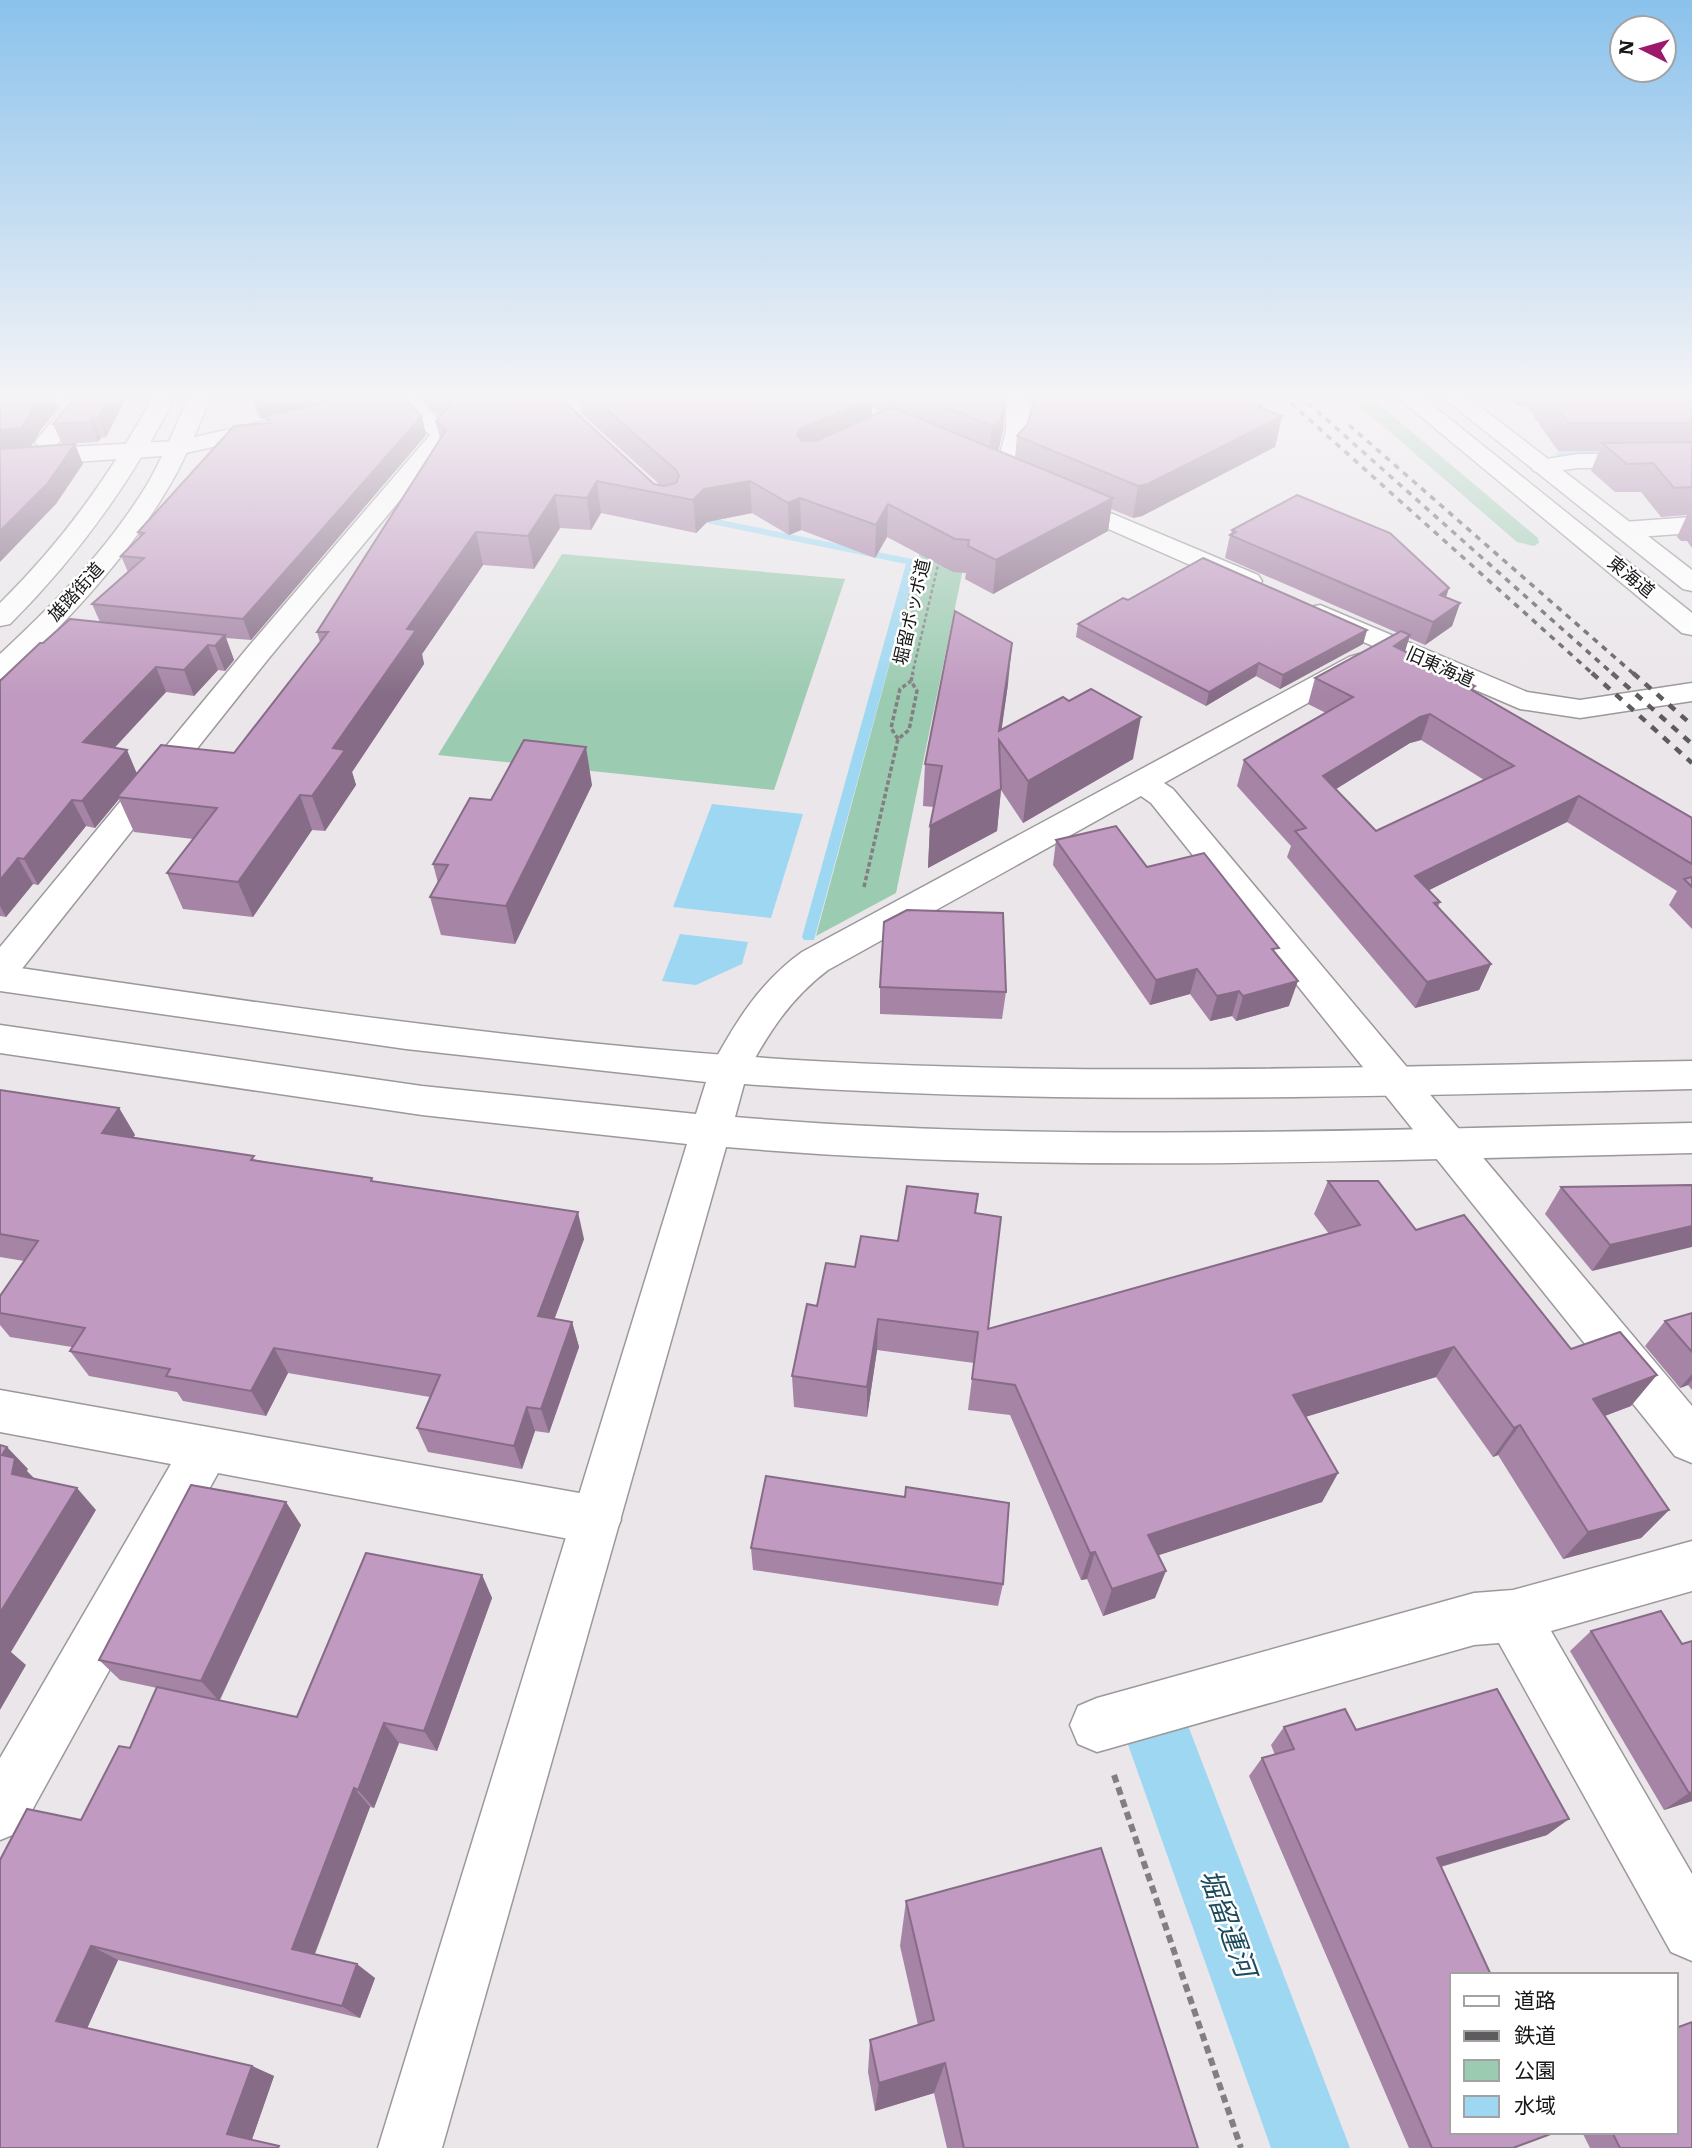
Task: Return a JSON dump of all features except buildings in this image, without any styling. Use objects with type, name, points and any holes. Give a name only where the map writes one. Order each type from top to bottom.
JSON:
[{"type":"main road","name":"雄踏街道","points":[[0,618],[76,538],[109,495]]},
{"type":"main road","name":"雄踏街道","points":[[0,670],[41,630],[122,539],[152,495]]},
{"type":"main road","points":[[0,971],[245,651],[388,495]]},
{"type":"main road","points":[[1052,495],[1277,594]]},
{"type":"main road","name":"東海道","points":[[1530,495],[1692,627]]},
{"type":"main road","name":"東海道","points":[[1579,495],[1692,583]]},
{"type":"main road","points":[[1624,530],[1692,525]]},
{"type":"main road","name":"旧東海道","points":[[1302,605],[1520,700],[1580,709],[1692,692]]},
{"type":"main road","points":[[41,630],[71,634]]},
{"type":"main road","points":[[410,2148],[729,1069],[775,993],[815,961],[1389,644]]},
{"type":"main road","points":[[1142,782],[1162,796],[1692,1441]]},
{"type":"main road","points":[[0,978],[425,1040],[729,1069],[1016,1082],[1209,1084],[1692,1075]]},
{"type":"main road","points":[[0,1040],[459,1107],[711,1131],[870,1141],[1225,1147],[1692,1138]]},
{"type":"main road","points":[[0,1411],[596,1520]]},
{"type":"main road","points":[[0,1812],[206,1449]]},
{"type":"main road","points":[[1105,1722],[1474,1619],[1513,1616],[1692,1566]]},
{"type":"main road","points":[[1513,1616],[1692,1931]]},
{"type":"path","name":"堀留ポッポ道","points":[[898,739],[891,728],[900,690],[911,681],[942,548]]},
{"type":"path","name":"堀留ポッポ道","points":[[875,928],[858,914],[898,739],[909,730],[917,691],[911,681]]},
{"type":"path","points":[[1105,1722],[1241,2148]]},
{"type":"green space","points":[[935,495],[978,495],[896,893],[816,936]]},
{"type":"green space","points":[[1463,495],[1487,495],[1538,538],[1539,543],[1534,546],[1517,542]]},
{"type":"green space","points":[[562,554],[845,579],[774,790],[438,755]]},
{"type":"water","points":[[712,804],[803,814],[771,918],[673,907]]},
{"type":"water","points":[[680,934],[748,942],[742,964],[696,985],[662,981]]},
{"type":"water","name":"堀留運河","points":[[1174,1689],[1350,2148],[1271,2148],[1114,1705]]},
{"type":"waterway","points":[[691,517],[912,562],[809,937]]},
{"type":"railway","points":[[1394,495],[1594,675]]},
{"type":"railway","points":[[1412,495],[1614,675]]},
{"type":"railway","points":[[1429,495],[1635,675]]},
{"type":"railway","points":[[1592,673],[1692,763]]},
{"type":"railway","points":[[1612,673],[1692,744]]},
{"type":"railway","points":[[1633,673],[1692,725]]}]
